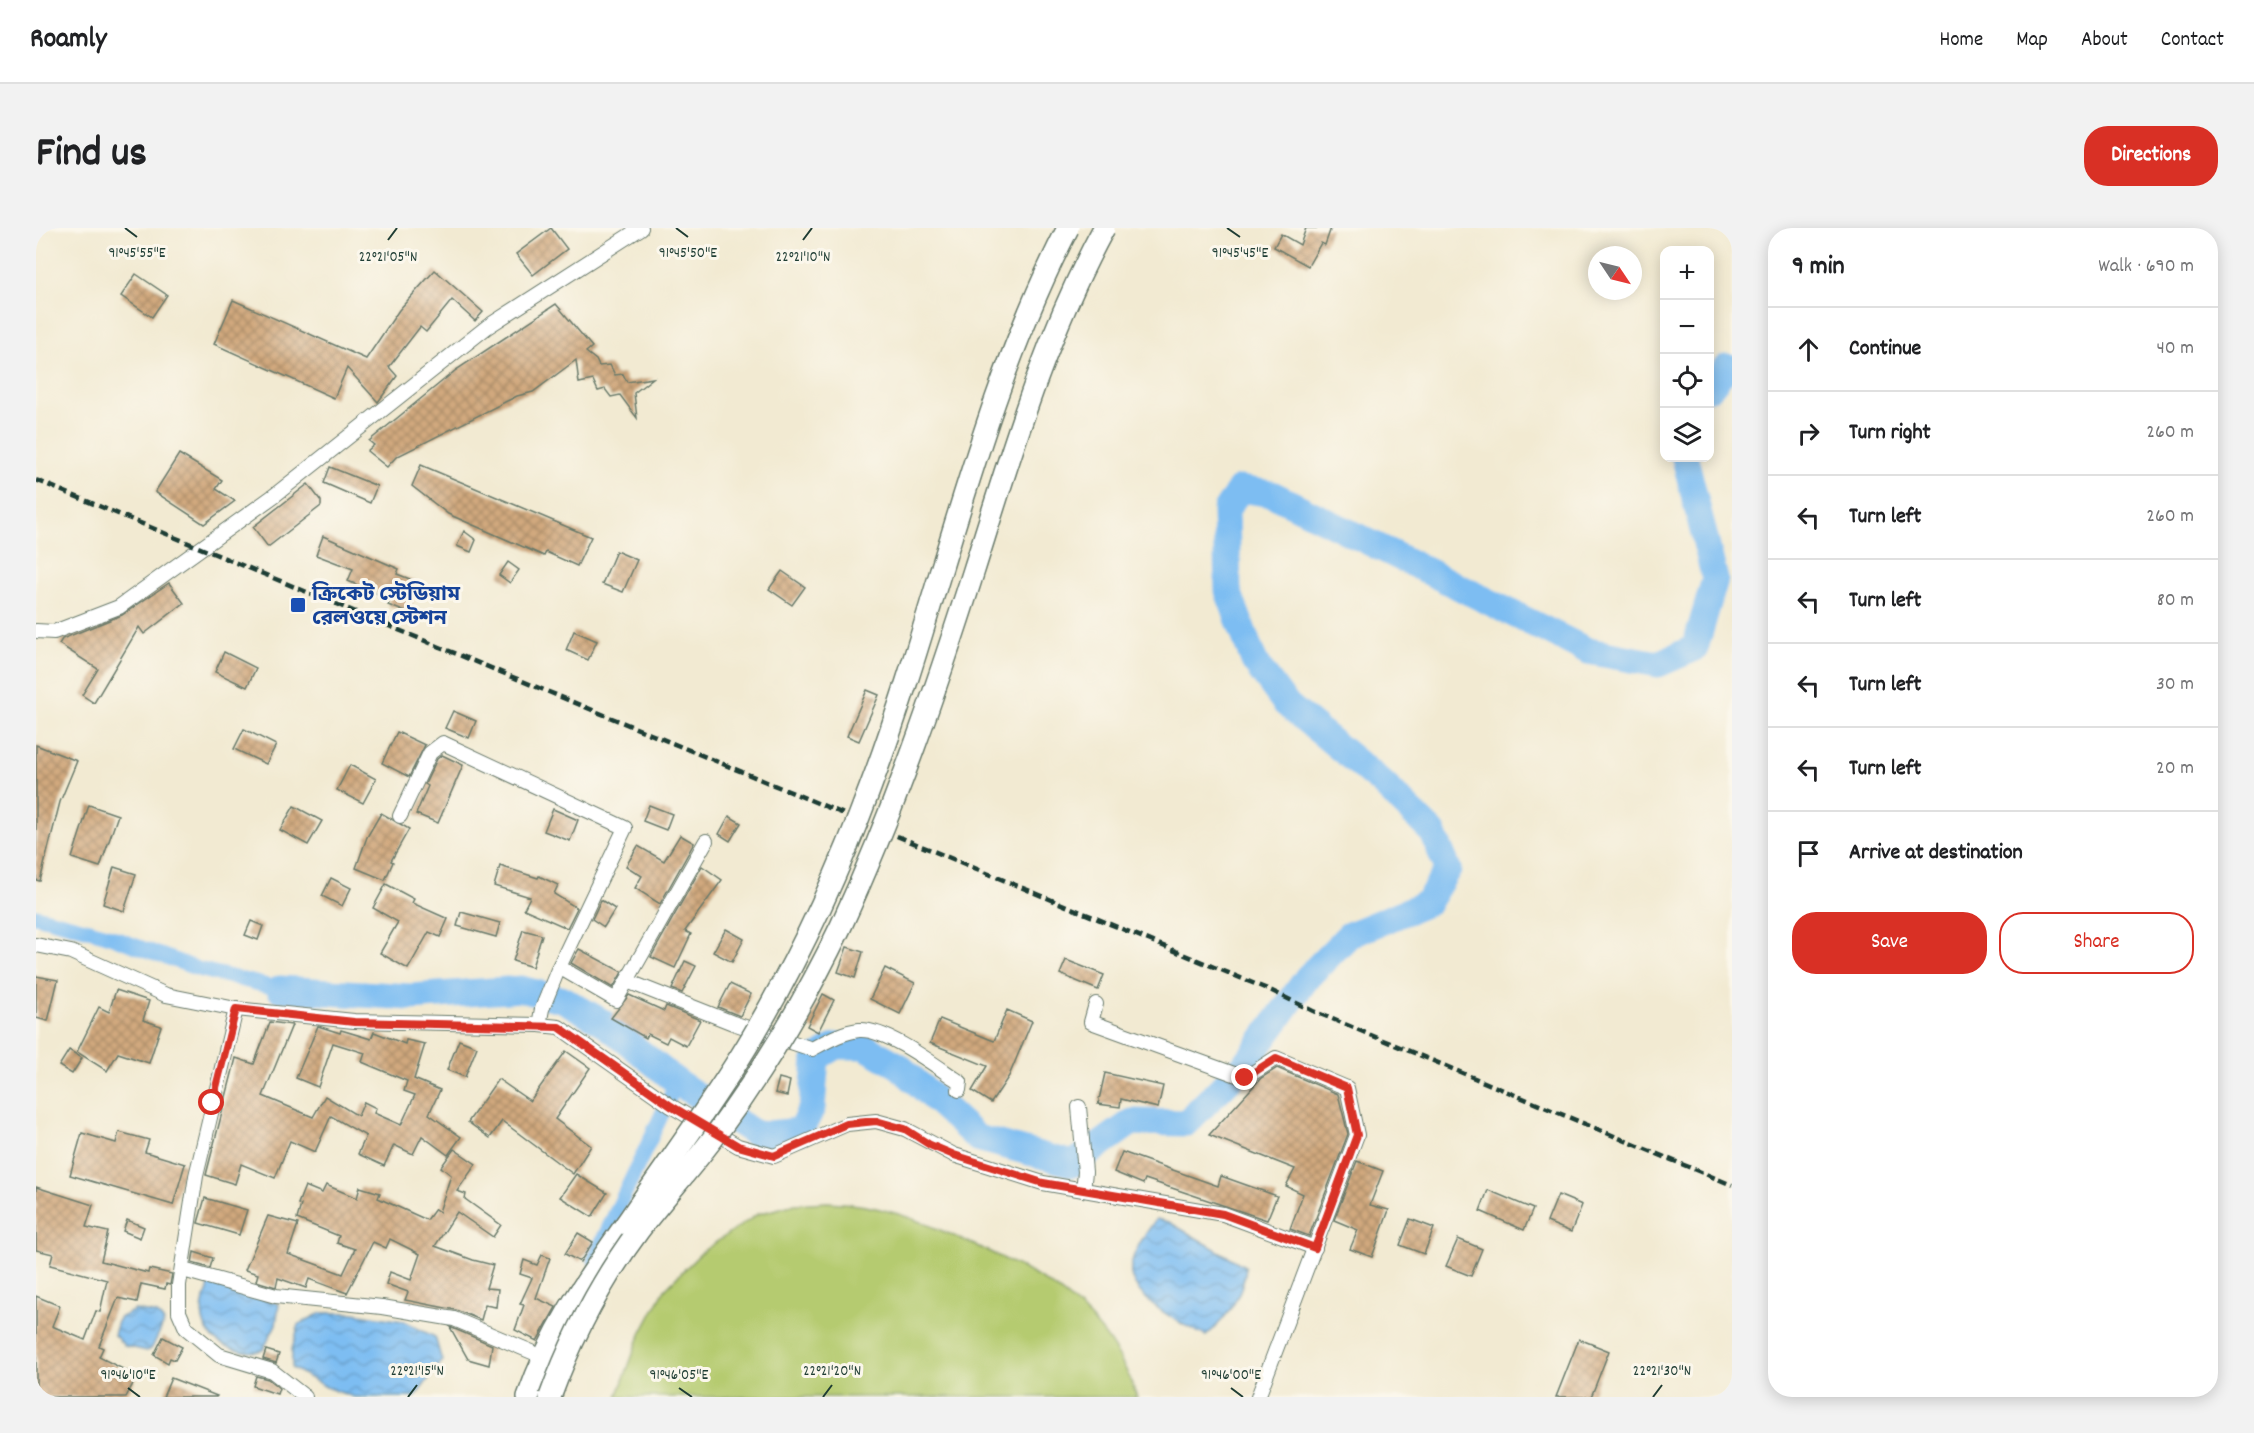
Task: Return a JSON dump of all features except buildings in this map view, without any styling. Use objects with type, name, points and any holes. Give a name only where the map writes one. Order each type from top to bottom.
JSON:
[{"type":"main road","points":[[528,1397],[537,1371],[569,1305],[746,1048],[819,913],[870,789],[921,639],[1008,361],[1030,307],[1068,228]]},
{"type":"main road","points":[[550,1397],[580,1322],[638,1232],[715,1136],[767,1063],[804,1000],[842,924],[894,800],[950,647],[1040,366],[1074,287],[1104,228]]},
{"type":"street","points":[[36,631],[54,632],[119,607],[274,495],[487,327],[640,228]]},
{"type":"street","points":[[400,816],[430,753],[443,743],[625,828],[559,967],[542,1009],[539,1025]]},
{"type":"street","points":[[559,967],[616,1000],[706,841]]},
{"type":"street","points":[[36,945],[71,952],[166,995],[236,1009],[354,1022],[559,1027],[660,1096],[671,1106],[738,1146],[774,1156],[847,1124],[876,1121],[905,1129],[930,1145],[962,1157],[1043,1183],[1223,1214],[1315,1248]]},
{"type":"street","points":[[627,981],[733,1023],[812,1049],[842,1034],[862,1030],[878,1034],[960,1082],[959,1090]]},
{"type":"street","points":[[1096,1004],[1091,1022],[1245,1078],[1276,1058],[1347,1088],[1357,1135],[1258,1397]]},
{"type":"street","points":[[236,1009],[196,1176],[179,1285],[178,1312],[186,1328],[219,1355],[272,1371],[304,1397]]},
{"type":"street","points":[[1078,1107],[1083,1158],[1083,1190]]},
{"type":"street","points":[[183,1270],[276,1296],[381,1307],[454,1319],[532,1352]]},
{"type":"green space","points":[[827,1202],[881,1209],[913,1219],[992,1253],[1045,1282],[1069,1298],[1090,1317],[1124,1366],[1137,1397],[617,1397],[639,1338],[665,1289],[703,1251],[758,1214],[795,1204]]},
{"type":"water","points":[[1156,1219],[1169,1222],[1246,1267],[1238,1296],[1233,1305],[1206,1336],[1162,1311],[1134,1284],[1131,1274],[1133,1259]]},
{"type":"water","points":[[209,1282],[279,1304],[276,1324],[263,1350],[248,1352],[226,1346],[210,1334],[202,1315]]},
{"type":"water","points":[[135,1310],[157,1314],[164,1322],[152,1348],[147,1351],[125,1346],[114,1335],[119,1318]]},
{"type":"water","points":[[321,1313],[354,1313],[403,1321],[435,1337],[442,1361],[415,1397],[354,1397],[328,1388],[292,1368],[292,1349],[299,1324]]},
{"type":"waterway","points":[[1714,383],[1727,367],[1732,368]]},
{"type":"waterway","points":[[280,989],[411,997],[521,989],[564,1000],[604,1023],[677,1082],[757,1135],[800,1131],[812,1108],[816,1058],[836,1046],[864,1046],[899,1066],[977,1138],[1073,1164],[1132,1122],[1186,1123],[1247,1062],[1307,978],[1349,935],[1427,903],[1448,869],[1433,833],[1382,783],[1285,703],[1254,661],[1228,591],[1226,510],[1240,489],[1272,494],[1588,651],[1658,664],[1695,648],[1715,579],[1686,462]]},
{"type":"waterway","points":[[36,916],[104,934],[198,969],[280,989]]},
{"type":"waterway","points":[[594,1259],[677,1082]]},
{"type":"railway","points":[[36,480],[1272,991],[1313,1011],[1732,1185]]},
{"type":"place","name":"ক্রিকেট স্টেডিয়াম রেলওয়ে স্টেশন","points":[[298,605]]},
{"type":"route","points":[[212,1103],[236,1009],[354,1022],[559,1027],[660,1096],[671,1106],[738,1146],[774,1156],[847,1124],[876,1121],[905,1129],[930,1145],[954,1155],[1043,1183],[1223,1214],[1315,1248],[1357,1135],[1347,1088],[1276,1058],[1245,1078]]}]
